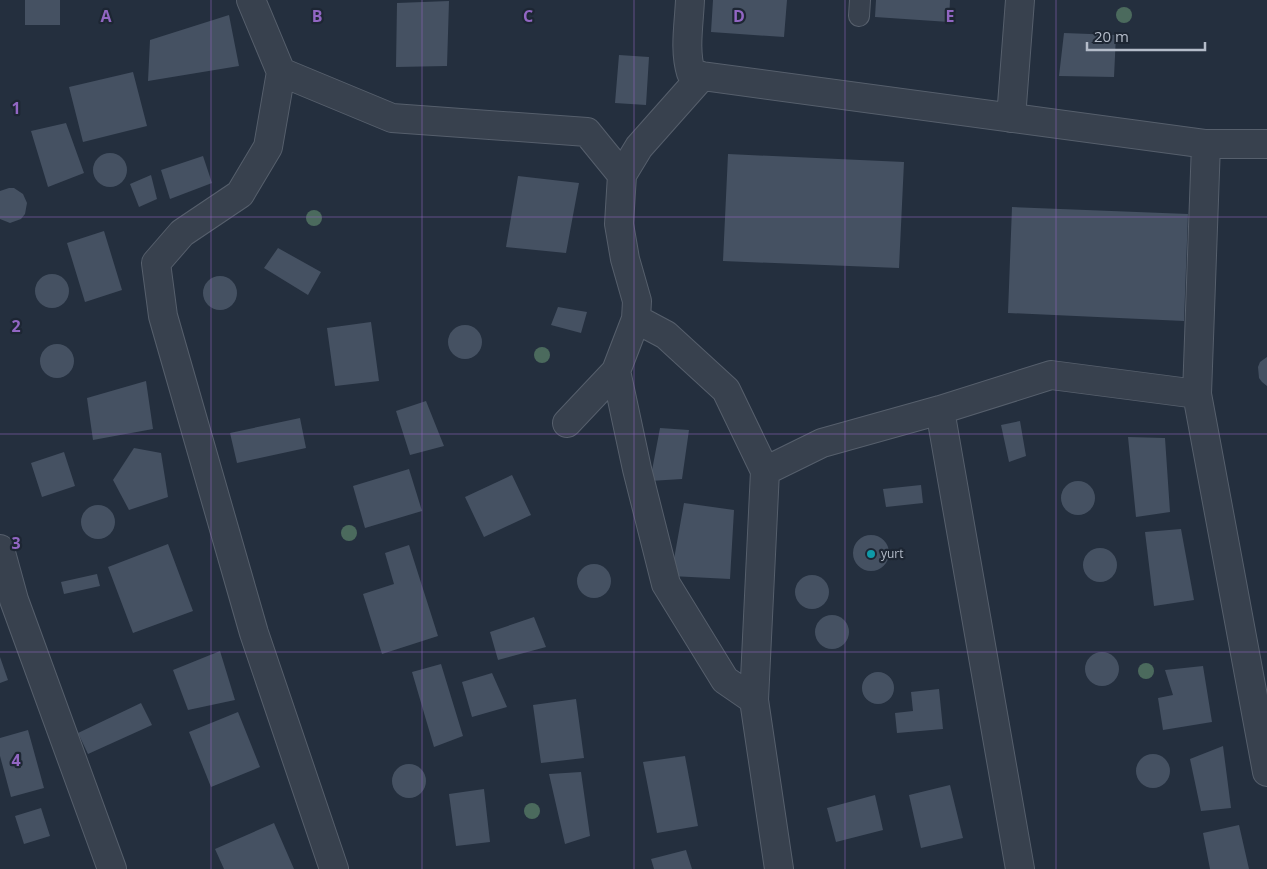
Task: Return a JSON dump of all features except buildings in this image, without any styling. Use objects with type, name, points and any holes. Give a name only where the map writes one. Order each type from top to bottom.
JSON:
[{"type":"street","points":[[251,0],[281,72],[268,147],[240,194],[182,233],[156,263],[163,316],[254,633],[334,869]]},
{"type":"street","points":[[690,0],[688,63],[691,73],[702,76],[1206,144],[1267,144]]},
{"type":"street","points":[[1011,118],[1020,0]]},
{"type":"street","points":[[281,72],[392,118],[587,132],[622,175]]},
{"type":"street","points":[[567,423],[616,371],[636,319],[637,301],[624,259],[619,224],[622,175],[639,148],[702,76]]},
{"type":"street","points":[[1206,144],[1197,394],[1267,772]]},
{"type":"street","points":[[636,319],[666,335],[726,390],[765,471],[754,700],[779,869]]},
{"type":"street","points":[[616,371],[637,468],[666,584],[725,680],[754,700]]},
{"type":"street","points":[[765,471],[822,443],[940,410],[1051,375],[1197,394]]},
{"type":"street","points":[[940,410],[1020,869]]},
{"type":"street","points":[[0,549],[14,600],[112,869]]},
{"type":"place","name":"yurt","points":[[871,554]]}]
